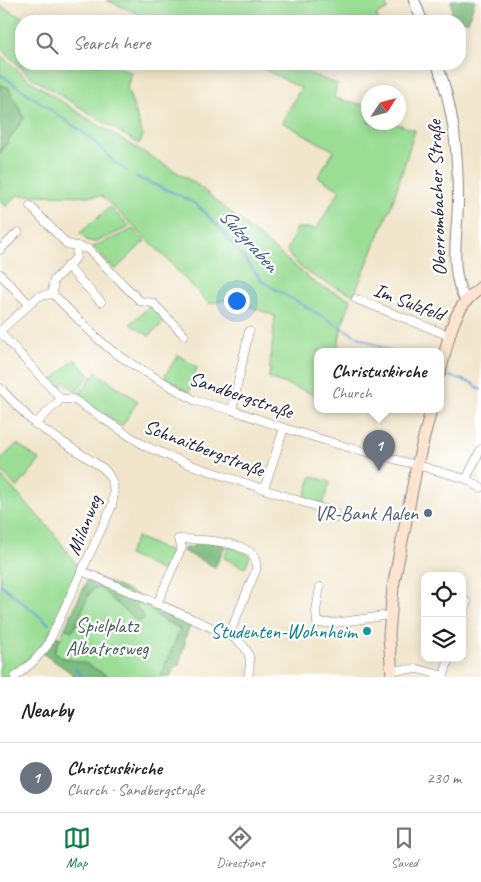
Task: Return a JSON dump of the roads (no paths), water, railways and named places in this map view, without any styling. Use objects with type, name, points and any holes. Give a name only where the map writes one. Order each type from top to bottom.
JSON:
[{"type":"main road","points":[[444,358],[450,336],[466,301],[481,287]]},
{"type":"main road","points":[[391,673],[390,615],[393,587],[417,465],[430,413]]},
{"type":"street","points":[[414,0],[420,15]]},
{"type":"street","name":"Oberrombacher Straße","points":[[439,70],[447,93],[455,135],[458,200],[456,269],[458,286],[466,301]]},
{"type":"street","points":[[30,206],[67,244],[88,249],[140,301],[153,303],[184,335]]},
{"type":"street","points":[[0,250],[18,232]]},
{"type":"street","points":[[35,424],[61,399],[0,332],[38,296],[54,294],[54,280],[76,258],[77,246]]},
{"type":"street","points":[[67,266],[101,302]]},
{"type":"street","points":[[0,274],[29,304]]},
{"type":"street","name":"Sandbergstraße","points":[[54,294],[96,337],[112,350],[135,366],[196,401],[232,410],[347,447],[417,465],[466,480],[481,488]]},
{"type":"street","name":"Im Sulzfeld","points":[[356,299],[450,336]]},
{"type":"street","points":[[232,410],[249,331]]},
{"type":"street","name":"Milanweg","points":[[0,388],[35,424],[103,468],[109,474],[114,484],[112,506],[47,646],[34,661],[15,677]]},
{"type":"street","name":"Schnaitbergstraße","points":[[61,399],[73,399],[145,446],[190,464],[336,513],[334,519]]},
{"type":"street","points":[[264,489],[284,428]]},
{"type":"street","points":[[466,480],[481,449]]},
{"type":"street","points":[[157,604],[182,547],[178,539],[228,543],[238,546],[253,555],[257,563],[256,570],[230,635]]},
{"type":"street","points":[[82,571],[230,635],[248,649],[250,670],[248,677]]},
{"type":"street","points":[[320,586],[316,612],[317,623],[335,623],[390,615]]},
{"type":"street","points":[[391,673],[418,669],[444,676],[448,662]]},
{"type":"waterway","name":"Sulzgraben","points":[[0,74],[91,138],[114,162],[127,171]]},
{"type":"waterway","name":"Sulzgraben","points":[[136,177],[179,195],[197,205],[218,226],[263,282],[358,337],[383,348]]},
{"type":"waterway","name":"Sulzgraben","points":[[449,376],[472,383],[481,390]]},
{"type":"waterway","points":[[0,584],[49,624]]},
{"type":"waterway","points":[[75,668],[82,677]]},
{"type":"place","name":"Christuskirche","points":[[379,471]]},
{"type":"place","name":"VR-Bank Aalen","points":[[428,513]]},
{"type":"place","name":"Studenten-Wohnheim","points":[[367,631]]},
{"type":"park label","name":"Spielplatz Albatrosweg","points":[[107,636]]}]
